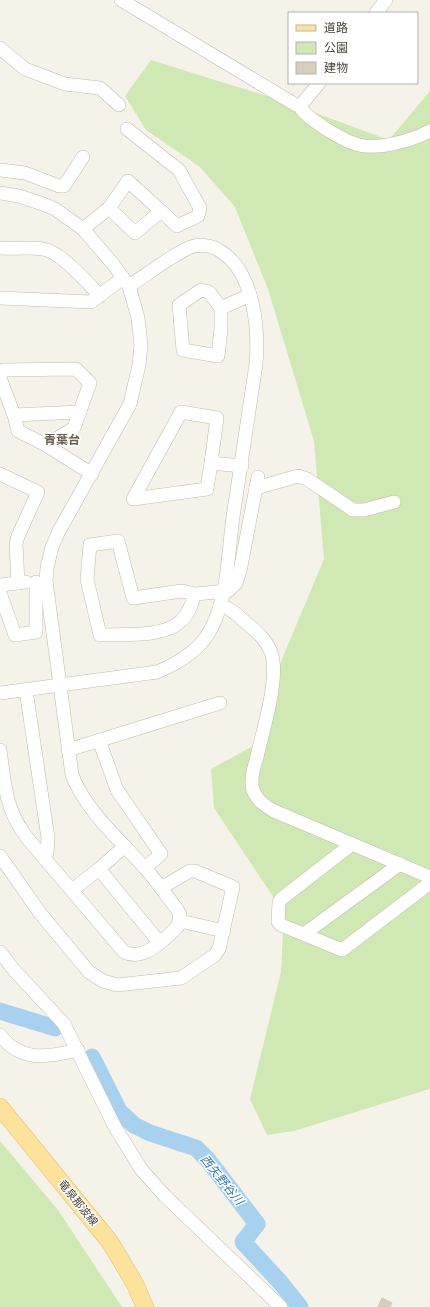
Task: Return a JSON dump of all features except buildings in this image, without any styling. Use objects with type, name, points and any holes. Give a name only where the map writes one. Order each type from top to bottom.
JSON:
[{"type":"main road","name":"竜泉那波線","points":[[0,1107],[110,1242],[135,1284],[145,1307]]},
{"type":"street","points":[[121,0],[292,103],[301,105]]},
{"type":"street","points":[[377,12],[386,0]]},
{"type":"street","points":[[0,48],[25,69],[65,84],[100,88],[119,105]]},
{"type":"street","points":[[301,105],[318,84]]},
{"type":"street","points":[[301,105],[302,110],[330,132],[359,145],[375,146],[412,140],[430,131]]},
{"type":"street","points":[[83,229],[109,208],[128,181],[177,226],[198,216],[200,208],[179,170],[127,129]]},
{"type":"street","points":[[0,170],[25,173],[59,186],[64,186],[83,157]]},
{"type":"street","points":[[0,193],[19,196],[56,209],[83,229],[113,264],[126,282],[138,318],[141,345],[136,384],[130,404],[52,547],[41,582],[36,632],[15,635],[0,593]]},
{"type":"street","points":[[109,208],[135,234],[161,211]]},
{"type":"street","points":[[0,298],[91,302],[194,246],[215,248],[230,258],[241,273],[254,308],[258,346],[222,599],[212,628],[204,640],[189,654],[173,665],[157,672],[0,693]]},
{"type":"street","points":[[0,248],[44,249],[53,252],[84,278],[100,296]]},
{"type":"street","points":[[201,290],[209,292],[221,308],[221,328],[218,356],[183,350],[179,305],[201,290]]},
{"type":"street","points":[[221,308],[250,295]]},
{"type":"street","points":[[46,445],[74,428],[90,383],[76,369],[3,370],[0,377],[14,415],[18,431],[46,445],[92,474]]},
{"type":"street","points":[[14,415],[80,412]]},
{"type":"street","points":[[181,412],[216,418],[211,463],[207,489],[133,499],[181,412]]},
{"type":"street","points":[[211,463],[242,466]]},
{"type":"street","points":[[0,474],[38,492],[18,536],[16,544],[18,583]]},
{"type":"street","points":[[222,599],[233,589],[236,583],[257,482],[298,476],[307,479],[353,510],[364,510],[394,502]]},
{"type":"street","points":[[194,594],[191,606],[182,621],[164,632],[100,635],[87,579],[90,545],[118,541],[133,598],[182,591],[222,599],[230,610],[264,639],[270,650],[274,669],[268,710],[253,774],[253,790],[266,807],[274,812],[430,877]]},
{"type":"street","points":[[0,585],[41,582]]},
{"type":"street","points":[[0,750],[6,797],[19,828],[124,952],[135,956],[143,954],[178,926],[180,915],[177,908],[145,868],[97,814],[75,784],[68,750],[61,686],[41,582]]},
{"type":"street","points":[[26,690],[48,838],[47,853],[44,858]]},
{"type":"street","points":[[68,750],[220,703]]},
{"type":"street","points":[[99,740],[117,790],[161,854],[145,868]]},
{"type":"street","points":[[352,844],[282,899],[279,903],[278,922],[342,950],[430,883]]},
{"type":"street","points":[[72,890],[125,846]]},
{"type":"street","points":[[0,856],[40,913],[86,968],[94,976],[111,984],[117,985],[181,978],[215,955],[219,949],[234,890],[229,884],[195,871],[190,871],[161,888]]},
{"type":"street","points":[[304,934],[400,864]]},
{"type":"street","points":[[99,869],[159,942]]},
{"type":"street","points":[[180,921],[224,931]]},
{"type":"street","points":[[0,952],[14,970],[58,1016],[78,1050],[115,1127],[141,1169],[180,1210],[281,1307]]},
{"type":"street","points":[[0,1036],[20,1053],[30,1056],[59,1054],[78,1050]]},
{"type":"green space","points":[[151,60],[286,102],[389,140],[430,91],[430,1089],[294,1131],[267,1135],[250,1099],[281,972],[284,913],[214,808],[211,769],[253,746],[272,683],[324,559],[314,441],[268,289],[235,207],[200,167],[146,130],[125,96]]},
{"type":"green space","points":[[0,1141],[58,1210],[122,1307],[0,1307]]},
{"type":"waterway","name":"西矢野谷川","points":[[0,1011],[55,1028]]},
{"type":"waterway","name":"西矢野谷川","points":[[92,1057],[119,1111],[134,1125],[150,1133],[196,1148],[208,1160],[257,1224],[243,1242],[280,1282],[300,1307]]},
{"type":"district","name":"青葉台","points":[[62,440]]}]
